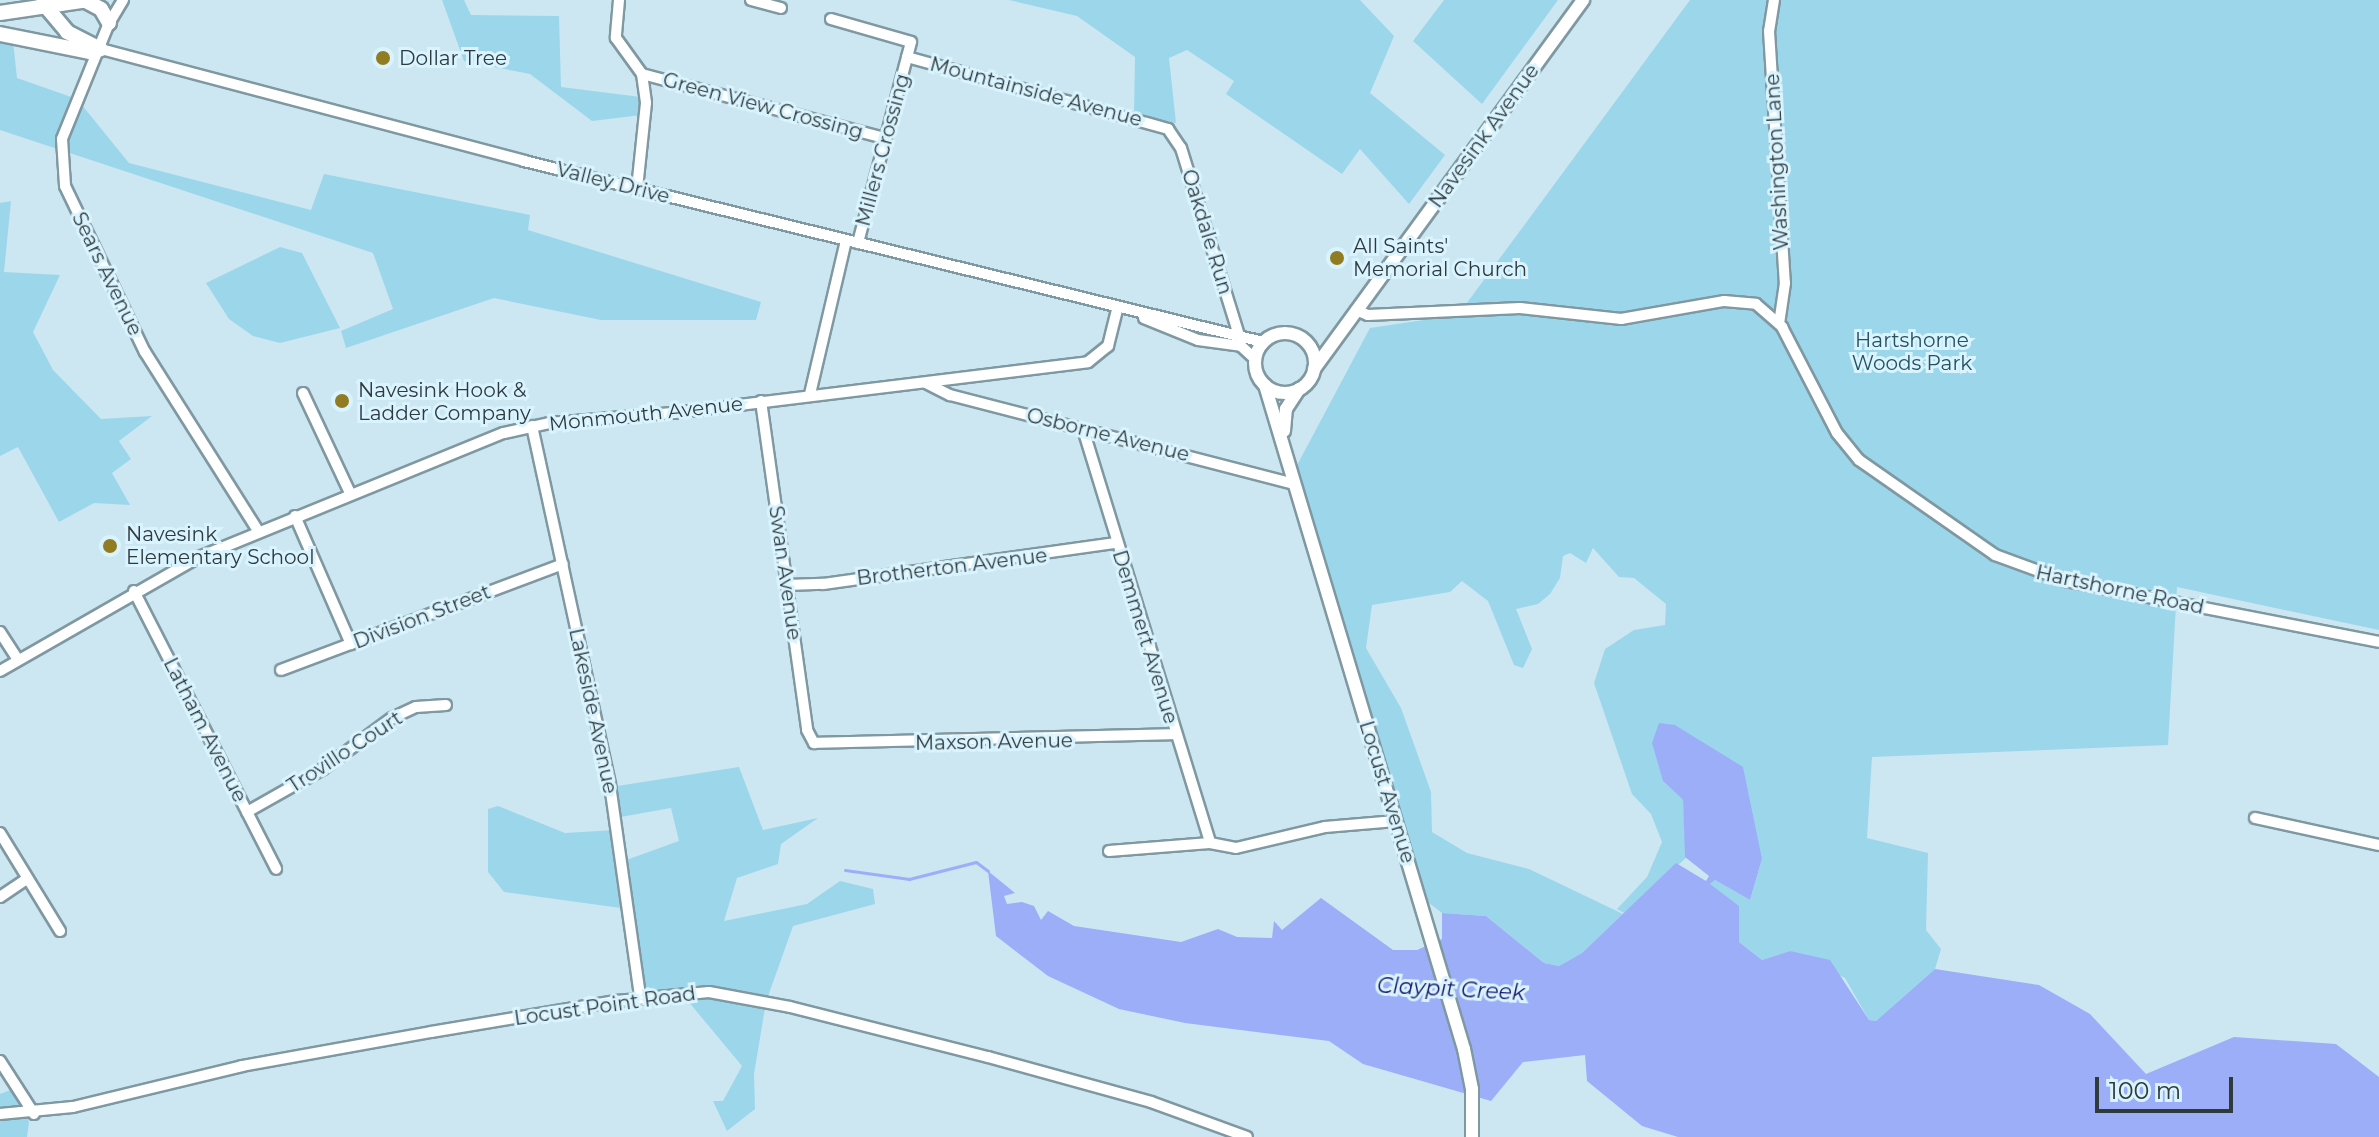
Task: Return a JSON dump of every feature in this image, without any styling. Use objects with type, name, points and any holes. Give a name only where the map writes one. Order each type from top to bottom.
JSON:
[{"type":"highway","points":[[0,13],[87,0],[101,9],[109,23]]},
{"type":"highway","points":[[44,4],[67,32],[101,49]]},
{"type":"highway","points":[[0,34],[90,52],[101,49]]},
{"type":"main road","name":"Navesink Avenue","points":[[1314,369],[1583,0]]},
{"type":"main road","name":"Navesink Avenue","points":[[1308,345],[1324,344],[1356,310]]},
{"type":"main road","points":[[1286,333],[1308,345],[1314,369],[1299,389],[1284,393],[1265,385],[1255,359],[1263,342],[1286,333]]},
{"type":"main road","name":"Locust Avenue","points":[[1265,385],[1464,1049],[1473,1099],[1472,1137]]},
{"type":"main road","name":"Locust Avenue","points":[[1284,450],[1286,409],[1299,389]]},
{"type":"street","name":"Sears Avenue","points":[[123,0],[109,23],[62,139],[65,186],[145,352],[258,531]]},
{"type":"street","points":[[619,0],[616,38],[642,74],[646,117],[637,189]]},
{"type":"street","points":[[751,0],[781,8]]},
{"type":"street","name":"Washington Lane","points":[[1774,0],[1769,31],[1785,283],[1779,324]]},
{"type":"street","name":"Mountainside Avenue","points":[[831,19],[911,42],[907,57],[1168,129]]},
{"type":"street","name":"Valley Drive","points":[[101,49],[637,189],[1240,339],[1263,342]]},
{"type":"street","name":"Millers Crossing","points":[[858,243],[907,57]]},
{"type":"street","name":"Green View Crossing","points":[[642,74],[884,138]]},
{"type":"street","name":"Oakdale Run","points":[[1168,129],[1181,148],[1240,339]]},
{"type":"street","name":"Millers Crossing","points":[[810,394],[846,240]]},
{"type":"street","points":[[1356,310],[1368,315],[1520,308],[1621,319],[1738,300],[1756,304],[1779,324]]},
{"type":"street","name":"Valley Drive","points":[[1122,310],[1198,340],[1241,346],[1255,359]]},
{"type":"street","name":"Monmouth Avenue","points":[[0,671],[134,591],[258,531],[476,442],[532,426],[1092,361],[1108,346],[1122,310]]},
{"type":"street","name":"Hartshorne Road","points":[[1779,324],[1837,433],[1859,460],[1995,555],[2066,581],[2379,642]]},
{"type":"street","name":"Osborne Avenue","points":[[924,382],[950,395],[1295,484]]},
{"type":"street","points":[[303,393],[350,493]]},
{"type":"street","name":"Swan Avenue","points":[[761,401],[807,730],[814,743]]},
{"type":"street","name":"Lakeside Avenue","points":[[532,426],[610,785],[640,997]]},
{"type":"street","name":"Demmert Avenue","points":[[1083,429],[1210,843]]},
{"type":"street","points":[[295,516],[351,644]]},
{"type":"street","name":"Brotherton Avenue","points":[[787,585],[823,584],[1116,543]]},
{"type":"street","name":"Division Street","points":[[281,670],[563,564]]},
{"type":"street","name":"Latham Avenue","points":[[134,591],[276,869]]},
{"type":"street","points":[[0,632],[18,660]]},
{"type":"street","name":"Trovillo Court","points":[[247,812],[323,769],[392,718],[416,707],[446,705]]},
{"type":"street","name":"Maxson Avenue","points":[[814,743],[1175,734]]},
{"type":"street","points":[[2255,818],[2379,845]]},
{"type":"street","points":[[1109,851],[1210,843],[1236,848],[1325,827],[1396,821]]},
{"type":"street","points":[[0,833],[60,931]]},
{"type":"street","points":[[0,897],[27,879]]},
{"type":"street","name":"Locust Point Road","points":[[0,1114],[34,1114],[242,1066],[640,997],[718,992],[790,1007],[1151,1102],[1247,1137]]},
{"type":"street","points":[[0,1061],[34,1114]]},
{"type":"green space","points":[[442,0],[464,0],[471,15],[559,16],[561,87],[649,98],[650,114],[592,121],[530,74],[464,61]]},
{"type":"green space","points":[[1009,0],[1360,0],[1394,36],[1370,93],[1445,155],[1409,204],[1360,149],[1342,174],[1226,94],[1234,81],[1187,50],[1169,58],[1176,123],[1134,115],[1135,57],[1077,16]]},
{"type":"green space","points":[[1444,0],[1558,0],[1482,104],[1413,41]]},
{"type":"green space","name":"Hartshorne Woods Park","points":[[1690,0],[2379,0],[2379,630],[2177,587],[2168,745],[1872,757],[1867,838],[1928,853],[1926,930],[1941,949],[1935,969],[1876,1021],[1869,1020],[1845,978],[1790,951],[1762,960],[1739,942],[1735,922],[1710,884],[1715,880],[1750,900],[1762,859],[1663,781],[1683,800],[1686,858],[1624,913],[1617,909],[1647,877],[1662,842],[1651,814],[1632,794],[1594,683],[1605,649],[1634,630],[1665,625],[1666,604],[1634,578],[1619,577],[1593,548],[1586,563],[1570,553],[1563,556],[1560,578],[1550,594],[1538,604],[1516,609],[1532,649],[1523,668],[1514,665],[1488,601],[1462,581],[1450,592],[1372,605],[1366,648],[1401,708],[1431,792],[1432,832],[1467,853],[1529,869],[1623,914],[1582,953],[1559,966],[1544,963],[1486,916],[1442,913],[1429,903],[1295,469],[1370,328],[1458,315]]},
{"type":"green space","points":[[0,39],[13,41],[17,78],[77,99],[129,163],[311,210],[324,174],[530,215],[528,230],[761,302],[756,320],[601,320],[494,298],[346,348],[341,331],[393,309],[373,253],[0,130]]},
{"type":"green space","points":[[11,201],[4,272],[60,275],[33,332],[53,370],[101,419],[152,416],[119,441],[131,459],[112,473],[130,505],[94,503],[59,522],[18,447],[0,456],[0,203]]},
{"type":"green space","points":[[280,247],[302,253],[340,328],[280,343],[253,336],[229,319],[206,283]]},
{"type":"green space","points":[[739,767],[763,830],[818,818],[781,844],[778,864],[737,878],[724,921],[807,904],[840,881],[873,889],[875,904],[793,926],[766,1002],[754,1074],[755,1109],[727,1131],[713,1101],[723,1101],[742,1066],[683,995],[642,998],[628,909],[504,892],[488,872],[488,809],[498,806],[565,833],[615,830],[618,863],[679,841],[671,808],[615,818],[611,787]]},
{"type":"green space","points":[[13,1089],[29,1122],[27,1137],[0,1137],[0,1094]]},
{"type":"water","points":[[1659,723],[1675,725],[1743,767],[1762,859],[1750,900],[1715,880],[1710,884],[1739,906],[1739,942],[1762,960],[1790,951],[1830,960],[1869,1020],[1876,1021],[1935,969],[2039,985],[2090,1014],[2146,1074],[2234,1037],[2336,1044],[2379,1077],[2379,1137],[1678,1137],[1642,1126],[1587,1081],[1585,1055],[1523,1062],[1491,1101],[1363,1064],[1329,1041],[1185,1023],[1119,1009],[1048,976],[996,936],[988,871],[1015,893],[1004,896],[1007,904],[1022,902],[1034,906],[1041,920],[1048,911],[1074,926],[1181,942],[1218,929],[1237,937],[1272,938],[1274,921],[1282,930],[1321,898],[1393,950],[1417,950],[1442,939],[1442,913],[1486,916],[1544,963],[1559,966],[1582,953],[1676,863],[1706,881],[1709,876],[1685,857],[1683,800],[1663,781],[1652,743]]},
{"type":"waterway","name":"Claypit Creek","points":[[845,870],[909,879],[976,862],[988,871]]},
{"type":"place","name":"Dollar Tree","points":[[383,58]]},
{"type":"place","name":"All Saints' Memorial Church","points":[[1337,258]]},
{"type":"place","name":"Navesink Hook & Ladder Company","points":[[342,401]]},
{"type":"place","name":"Navesink Elementary School","points":[[110,546]]}]
